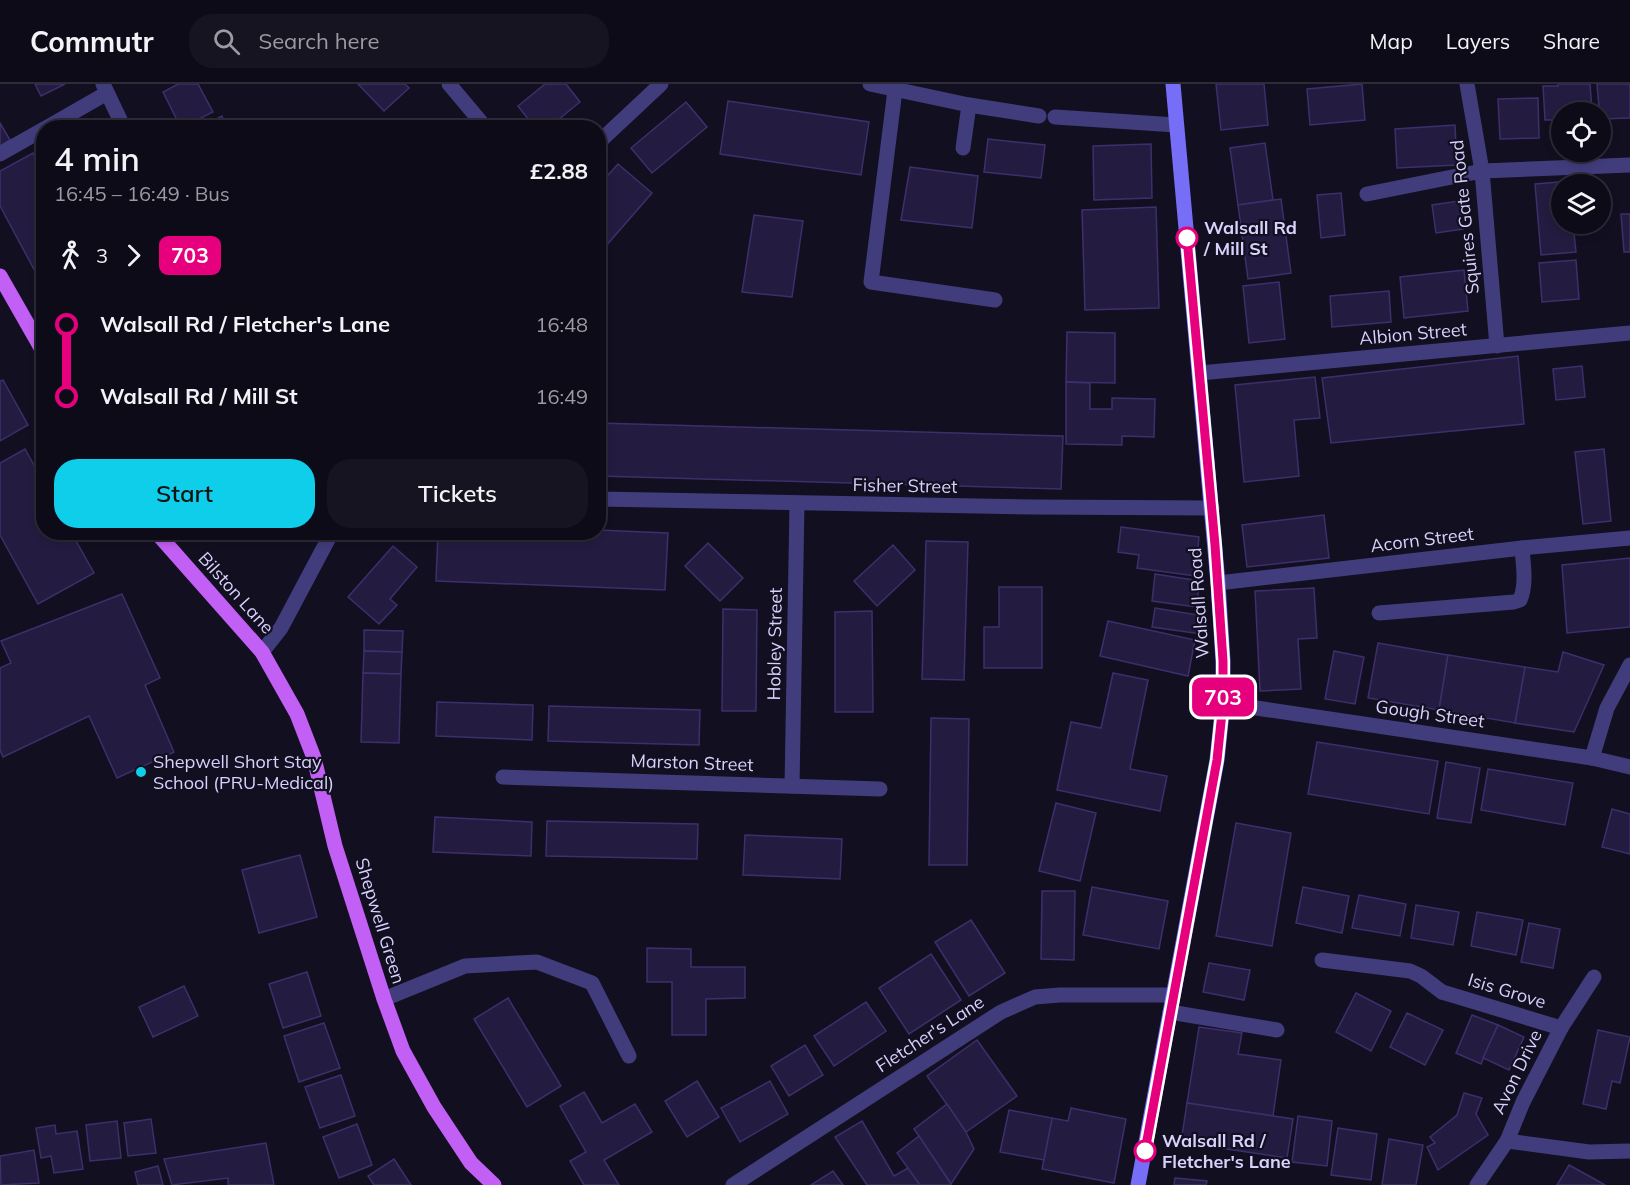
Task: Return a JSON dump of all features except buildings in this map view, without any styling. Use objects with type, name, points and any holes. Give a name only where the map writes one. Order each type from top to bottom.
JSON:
[{"type":"main road","name":"Walsall Road","points":[[1138,1185],[1217,760],[1223,703],[1223,661],[1212,508],[1173,84]]},
{"type":"main road","points":[[0,276],[36,339]]},
{"type":"main road","name":"Bilston Lane","points":[[163,540],[262,652]]},
{"type":"main road","name":"Shepwell Green","points":[[262,652],[297,714],[314,758],[336,846],[384,999],[403,1051],[434,1107],[471,1163],[494,1185]]},
{"type":"street","points":[[449,84],[479,120]]},
{"type":"street","points":[[606,136],[661,84]]},
{"type":"street","name":"Squires Gate Road","points":[[1467,84],[1482,171],[1497,346]]},
{"type":"street","points":[[875,85],[969,105],[1047,117],[1176,125]]},
{"type":"street","points":[[57,120],[105,88],[120,120]]},
{"type":"street","points":[[895,90],[870,282],[995,300]]},
{"type":"street","points":[[963,148],[969,105]]},
{"type":"street","points":[[0,154],[36,133]]},
{"type":"street","points":[[1367,194],[1482,171],[1630,165]]},
{"type":"street","name":"Albion Street","points":[[1200,373],[1630,333]]},
{"type":"street","name":"Fisher Street","points":[[606,499],[797,504],[1212,508]]},
{"type":"street","name":"Hobley Street","points":[[792,786],[797,504]]},
{"type":"street","name":"Acorn Street","points":[[1218,583],[1630,538]]},
{"type":"street","points":[[262,652],[281,628],[328,540]]},
{"type":"street","points":[[1378,613],[1520,600],[1524,584],[1522,548]]},
{"type":"street","points":[[1592,758],[1608,708],[1630,665]]},
{"type":"street","name":"Gough Street","points":[[1223,703],[1592,758],[1630,767]]},
{"type":"street","name":"Marston Street","points":[[503,777],[880,789]]},
{"type":"street","name":"Isis Grove","points":[[1322,960],[1410,971],[1421,976],[1442,992],[1561,1028]]},
{"type":"street","points":[[384,999],[465,966],[537,962],[592,983],[629,1056]]},
{"type":"street","name":"Avon Drive","points":[[1477,1185],[1507,1141],[1561,1028],[1594,977]]},
{"type":"street","name":"Fletcher's Lane","points":[[733,1185],[1001,1012],[1035,997],[1173,995]]},
{"type":"street","points":[[1170,1012],[1277,1030]]},
{"type":"street","points":[[1507,1141],[1589,1152],[1630,1151]]},
{"type":"bus line","name":"703","points":[[1145,1151],[1217,760],[1223,703],[1218,583],[1187,238]]},
{"type":"place","name":"Walsall Rd / Mill St","points":[[1187,238]]},
{"type":"place","name":"Shepwell Short Stay School (PRU-Medical)","points":[[141,772]]},
{"type":"place","name":"Walsall Rd / Fletcher's Lane","points":[[1145,1151]]}]
